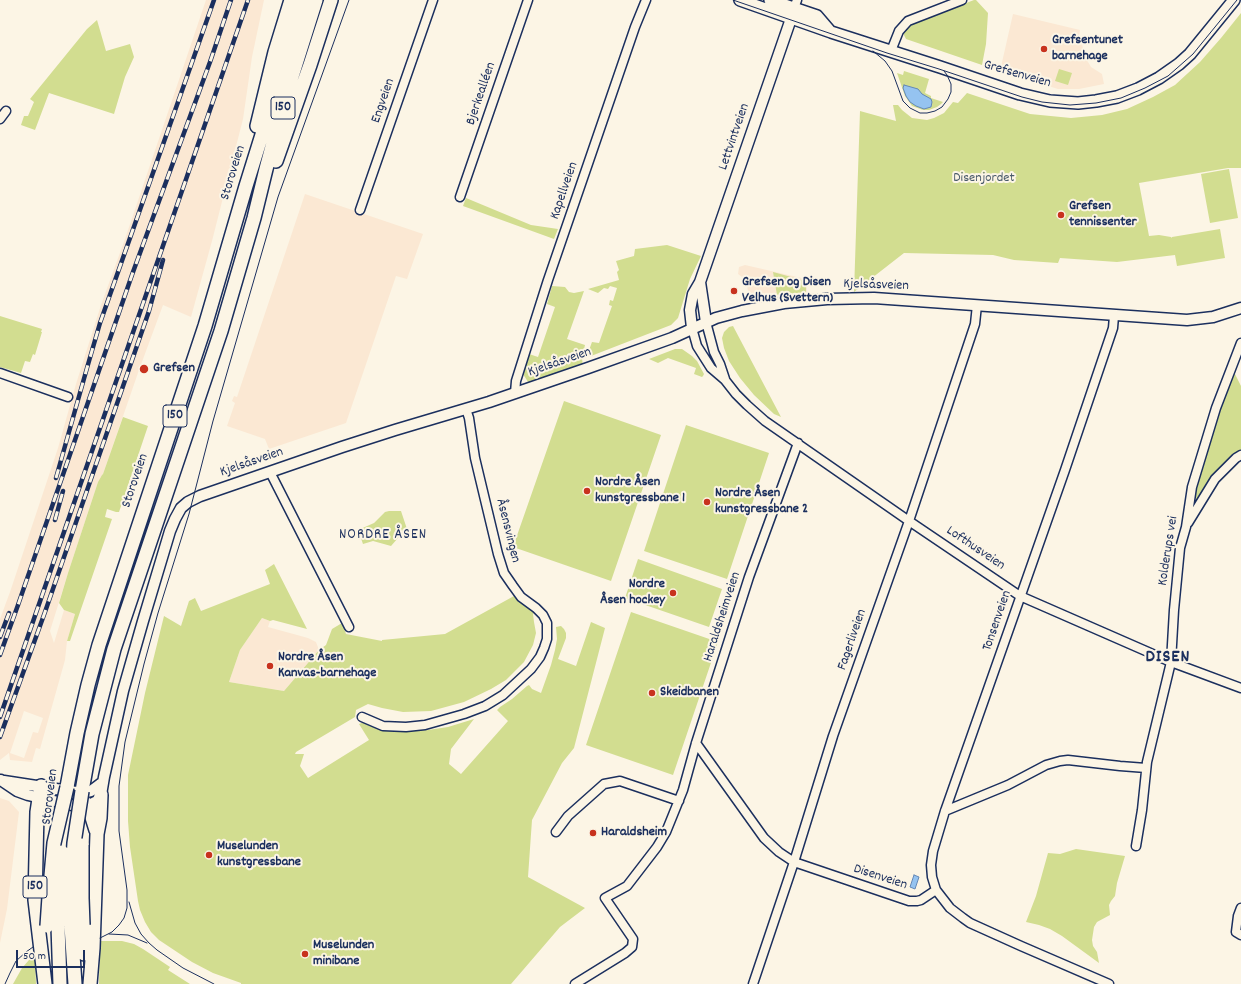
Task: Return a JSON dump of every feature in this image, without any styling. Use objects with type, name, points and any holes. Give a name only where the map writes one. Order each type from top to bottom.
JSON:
[{"type":"highway","name":"150","points":[[246,186],[262,102],[291,0]]},
{"type":"highway","name":"Storoveien","points":[[60,984],[74,843],[77,733],[88,685],[99,645],[205,326],[246,186],[304,0]]},
{"type":"highway","name":"Storoveien","points":[[75,790],[92,734],[114,649],[206,378],[254,218],[284,102],[316,0]]},
{"type":"highway","name":"150","points":[[254,218],[297,103],[331,0]]},
{"type":"highway","name":"150","points":[[75,790],[87,806],[93,819],[97,834]]},
{"type":"highway","name":"150","points":[[75,790],[54,843],[65,926],[85,968],[89,984]]},
{"type":"highway","name":"150","points":[[40,792],[36,841],[35,900],[44,980]]},
{"type":"highway","name":"150","points":[[89,984],[93,948],[97,834],[100,818],[101,795]]},
{"type":"highway","name":"150","points":[[44,980],[47,948],[65,926]]},
{"type":"highway","name":"Storoveien","points":[[65,926],[75,984]]},
{"type":"main road","name":"Grefsenveien","points":[[740,0],[794,9]]},
{"type":"main road","name":"Grefsenveien","points":[[770,0],[816,16],[831,32],[1033,98],[1078,103],[1096,101],[1127,94],[1149,84],[1167,73],[1190,54],[1234,0]]},
{"type":"street","name":"Engveien","points":[[360,210],[433,0]]},
{"type":"street","name":"Bjerkealléen","points":[[460,197],[528,0]]},
{"type":"street","name":"Kapellveien","points":[[515,393],[516,381],[548,280],[635,27],[646,0]]},
{"type":"street","points":[[891,52],[899,31],[908,20],[962,0]]},
{"type":"street","name":"Lettvintveien","points":[[692,328],[690,319],[693,294],[700,282],[794,9]]},
{"type":"street","points":[[0,118],[6,111]]},
{"type":"street","name":"Lettvintveien","points":[[700,282],[706,322]]},
{"type":"street","name":"Kjelsåsveien","points":[[101,795],[122,699],[143,621],[170,531],[184,505],[200,496],[395,430],[489,402],[655,344],[706,322],[734,313],[762,307],[827,298],[874,298],[1114,316],[1192,320],[1213,317],[1241,308]]},
{"type":"street","name":"Fagerliveien","points":[[754,984],[833,736],[909,521],[975,324],[977,305]]},
{"type":"street","name":"Tonsenveien","points":[[936,890],[932,877],[931,865],[933,851],[945,811],[1065,470],[1110,335],[1114,316]]},
{"type":"street","name":"Lofthusveien","points":[[706,322],[714,352],[725,380]]},
{"type":"street","name":"Lofthusveien","points":[[692,328],[697,346],[711,368],[725,380],[736,394],[762,418],[909,521],[1020,596],[1171,662],[1241,688]]},
{"type":"street","name":"Kolderups vei","points":[[1136,846],[1142,810],[1146,768],[1171,662],[1180,548],[1186,527],[1192,487],[1214,414],[1241,343]]},
{"type":"street","points":[[0,373],[68,397]]},
{"type":"street","name":"Åsensvingen","points":[[362,717],[383,726],[406,727],[424,725],[464,714],[485,706],[503,695],[531,669],[540,657],[544,648],[547,639],[547,623],[543,615],[521,597],[504,573],[475,458],[469,418],[466,409]]},
{"type":"street","name":"Haraldsheimveien","points":[[575,984],[632,947],[633,939],[605,898],[627,886],[657,847],[666,832],[679,801],[749,577],[798,443]]},
{"type":"street","points":[[1186,527],[1215,479],[1241,455]]},
{"type":"street","points":[[270,472],[349,626]]},
{"type":"street","name":"Disenveien","points":[[696,744],[764,838],[779,852],[794,862],[909,901],[921,900],[936,890]]},
{"type":"street","points":[[945,811],[1008,785],[1046,765],[1060,761],[1068,760],[1146,768]]},
{"type":"street","points":[[0,780],[40,792],[76,806],[87,806],[95,802],[101,795]]},
{"type":"street","points":[[556,832],[568,816],[604,784],[620,781],[679,801]]},
{"type":"street","points":[[40,792],[75,790],[86,793],[91,792],[103,782]]},
{"type":"street","points":[[936,890],[950,908],[970,923],[1109,984]]},
{"type":"street","points":[[1241,908],[1238,916],[1236,932],[1241,935]]},
{"type":"shaded area","points":[[206,0],[264,0],[252,57],[243,119],[191,317],[163,305],[103,474],[98,482],[50,631],[54,643],[64,610],[75,614],[67,641],[65,660],[40,749],[36,748],[32,762],[10,760],[9,753],[0,760],[0,619],[58,448],[101,305],[125,239]],"holes":[[[24,711],[43,718],[38,733],[33,732],[24,758],[10,753]]]},
{"type":"shaded area","name":"Grefsentunet barnehage","points":[[1013,14],[1080,30],[1078,42],[1082,43],[1084,55],[1091,67],[1102,74],[1104,84],[1079,89],[1058,89],[1000,71]]},
{"type":"shaded area","points":[[305,194],[423,234],[407,279],[396,276],[346,423],[269,449],[265,439],[227,426],[235,403],[232,401],[234,396],[237,397]]},
{"type":"shaded area","points":[[745,265],[806,279],[807,293],[750,302],[746,280],[738,274],[739,267]]},
{"type":"shaded area","name":"Nordre Åsen Kanvas-barnehage","points":[[262,618],[270,621],[268,627],[308,638],[316,642],[319,650],[284,691],[229,682],[240,650]]},
{"type":"shaded area","points":[[0,798],[9,801],[19,812],[7,909],[0,943]]},
{"type":"green space","points":[[976,0],[988,13],[986,44],[982,65],[906,39],[903,33],[910,25]]},
{"type":"green space","name":"Disenjordet","points":[[1241,13],[1241,168],[1228,168],[1139,183],[1149,236],[1159,235],[1172,238],[1220,229],[1225,258],[1177,266],[1175,255],[1117,262],[1060,258],[1058,263],[1014,260],[993,255],[904,253],[854,292],[860,111],[896,121],[893,105],[898,105],[912,118],[927,120],[944,113],[953,102],[958,103],[967,93],[1030,114],[1071,118],[1102,115],[1127,109],[1175,85],[1200,62]]},
{"type":"green space","points":[[97,20],[106,51],[130,44],[134,57],[125,77],[114,114],[49,93],[35,130],[21,125],[24,116],[28,116],[34,102],[30,99],[87,29]]},
{"type":"green space","points":[[1059,69],[1072,73],[1068,85],[1055,81]]},
{"type":"green space","points":[[904,71],[929,79],[925,93],[931,96],[931,98],[943,102],[937,107],[929,110],[923,110],[912,106],[905,96],[897,73],[903,75]]},
{"type":"green space","points":[[1229,169],[1238,218],[1210,223],[1201,174]]},
{"type":"green space","points":[[466,198],[531,225],[558,229],[554,239],[463,206]]},
{"type":"green space","points":[[667,245],[701,256],[690,279],[678,318],[671,325],[589,356],[588,353],[592,342],[599,343],[612,306],[609,305],[610,300],[613,301],[617,288],[610,286],[608,289],[604,288],[598,293],[588,289],[619,280],[617,272],[619,270],[616,261],[634,256],[635,249]]},
{"type":"green space","points":[[773,272],[806,281],[806,292],[777,295]]},
{"type":"green space","points":[[552,286],[565,287],[569,292],[574,293],[584,291],[567,339],[585,345],[582,358],[583,367],[532,383],[528,382],[523,374],[523,369],[529,354],[538,357],[555,307],[547,304]]},
{"type":"green space","points":[[0,316],[42,329],[35,355],[33,354],[30,362],[25,361],[21,373],[0,367]]},
{"type":"green space","points":[[733,326],[781,417],[774,414],[754,395],[740,378],[729,361],[722,338],[724,332],[729,327]]},
{"type":"green space","points":[[675,349],[682,349],[697,361],[704,374],[702,377],[694,374],[696,368],[668,358],[658,363],[649,359]]},
{"type":"green space","points":[[1235,374],[1241,386],[1241,452],[1197,500],[1194,496],[1214,425],[1231,375]]},
{"type":"green space","name":"Nordre Åsen kunstgressbane 1","points":[[564,401],[661,435],[611,581],[513,547]]},
{"type":"green space","points":[[123,417],[148,426],[119,512],[107,509],[105,517],[112,519],[70,641],[67,641],[75,614],[64,610],[59,603],[98,482],[103,474]]},
{"type":"green space","name":"Nordre Åsen kunstgressbane 2","points":[[686,425],[769,453],[727,579],[644,551]]},
{"type":"green space","points":[[401,511],[407,529],[391,546],[373,541],[363,544],[358,530],[374,523],[385,512]]},
{"type":"green space","name":"Nordre Åsen hockey","points":[[638,559],[722,589],[709,627],[625,598]]},
{"type":"green space","points":[[274,564],[307,629],[262,618],[240,650],[229,682],[284,691],[319,650],[326,645],[332,629],[342,623],[346,634],[382,641],[445,634],[514,596],[534,612],[536,633],[533,645],[524,662],[506,680],[464,702],[431,711],[403,712],[368,704],[356,710],[355,717],[296,752],[295,754],[304,754],[300,766],[308,778],[369,740],[359,724],[364,722],[382,729],[397,731],[428,730],[448,727],[474,719],[451,749],[449,764],[461,774],[508,721],[497,710],[529,685],[532,689],[541,693],[555,650],[557,639],[556,627],[561,626],[566,633],[566,638],[558,659],[576,666],[591,622],[605,628],[574,748],[562,763],[532,820],[528,877],[585,908],[560,927],[511,984],[241,984],[213,973],[192,962],[159,940],[151,932],[145,922],[138,901],[130,847],[128,821],[128,775],[145,693],[164,616],[181,626],[189,601],[195,598],[201,611],[270,584],[265,570]]},
{"type":"green space","name":"Skeidbanen","points":[[631,612],[718,642],[673,775],[586,745]]},
{"type":"green space","points":[[1076,849],[1125,856],[1117,883],[1115,896],[1109,905],[1110,915],[1097,922],[1094,927],[1092,940],[1093,946],[1097,952],[1099,963],[1050,929],[1026,922],[1036,896],[1048,853],[1060,854]]},
{"type":"green space","points":[[100,941],[122,941],[134,944],[170,967],[168,970],[190,984],[99,984]]},
{"type":"green space","points":[[35,955],[36,984],[13,984],[22,968]]},
{"type":"water","points":[[904,85],[918,89],[922,94],[931,99],[931,107],[924,109],[910,102],[903,88]]},
{"type":"water","points":[[914,875],[919,877],[915,889],[910,887]]},
{"type":"tram line","points":[[100,938],[112,932],[119,925],[124,918],[127,908],[127,890],[119,831],[119,786],[125,742],[144,664],[158,613],[189,514],[213,421],[278,197],[349,0]]},
{"type":"tram line","points":[[733,0],[887,53],[1022,97],[1042,102],[1070,105],[1096,103],[1121,98],[1168,76],[1193,54],[1237,0]]},
{"type":"tram line","points":[[873,51],[885,61],[892,71],[903,101],[910,108],[920,113],[935,111],[942,107],[948,99],[951,92],[951,84],[944,71]]},
{"type":"tram line","points":[[129,902],[135,923],[141,934],[149,943],[183,968],[214,984]]},
{"type":"tram line","points":[[109,934],[128,935],[147,943]]},
{"type":"tram line","points":[[5,984],[16,961],[33,947]]},
{"type":"railway","points":[[56,478],[100,323],[214,0]]},
{"type":"railway","points":[[0,655],[133,272],[210,62],[231,0]]},
{"type":"railway","points":[[0,717],[248,0]]},
{"type":"railway","points":[[0,737],[45,612],[149,311],[163,260]]},
{"type":"railway","points":[[55,520],[63,491]]},
{"type":"railway","points":[[0,637],[9,613]]},
{"type":"place","name":"Grefsentunet barnehage","points":[[1044,49]]},
{"type":"place","name":"Grefsen tennissenter","points":[[1061,215]]},
{"type":"place","name":"Grefsen og Disen Velhus (Svettern)","points":[[734,291]]},
{"type":"place","name":"Grefsen","points":[[144,369]]},
{"type":"place","name":"Nordre Åsen kunstgressbane 1","points":[[587,491]]},
{"type":"place","name":"Nordre Åsen kunstgressbane 2","points":[[707,502]]},
{"type":"place","name":"Nordre Åsen hockey","points":[[673,593]]},
{"type":"place","name":"Nordre Åsen Kanvas-barnehage","points":[[270,666]]},
{"type":"place","name":"Skeidbanen","points":[[652,693]]},
{"type":"place","name":"Haraldsheim","points":[[593,833]]},
{"type":"place","name":"Muselunden kunstgressbane","points":[[209,855]]},
{"type":"place","name":"Muselunden minibane","points":[[305,954]]},
{"type":"district","name":"NORDRE ÅSEN","points":[[383,536]]},
{"type":"district","name":"DISEN","points":[[1168,659]]}]
